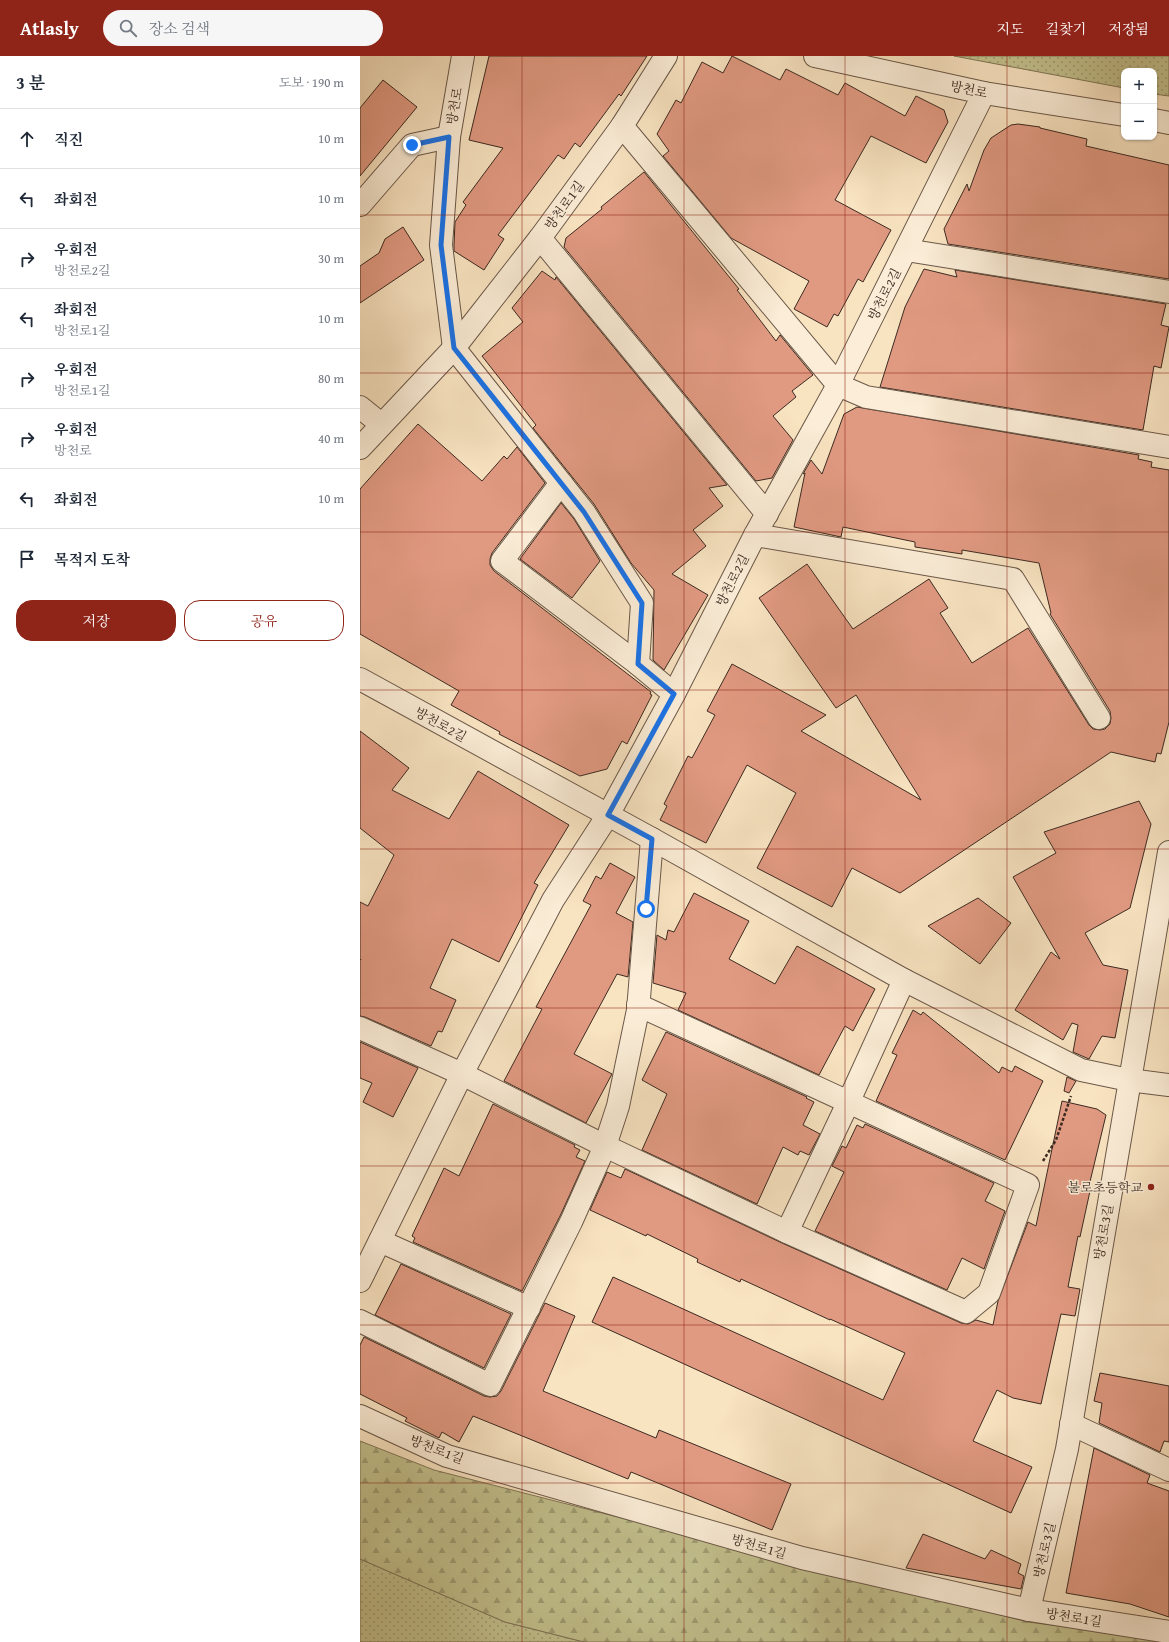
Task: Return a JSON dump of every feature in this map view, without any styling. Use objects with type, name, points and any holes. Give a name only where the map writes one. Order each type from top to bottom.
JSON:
[{"type":"street","name":"방천로","points":[[454,348],[441,245],[449,137],[463,56]]},
{"type":"street","name":"방천로1길","points":[[360,448],[454,348],[540,238],[622,126],[666,56]]},
{"type":"street","name":"방천로","points":[[815,56],[984,92],[1121,115]]},
{"type":"street","name":"방천로2길","points":[[360,679],[608,815],[674,694],[755,535],[838,385],[984,92]]},
{"type":"street","points":[[1157,121],[1169,123]]},
{"type":"street","points":[[622,126],[838,385],[866,397],[1169,447]]},
{"type":"street","points":[[360,205],[412,145],[449,137]]},
{"type":"street","points":[[540,238],[767,514]]},
{"type":"street","points":[[906,250],[1169,292]]},
{"type":"street","points":[[454,348],[584,512],[642,603],[638,664]]},
{"type":"street","points":[[360,406],[381,424]]},
{"type":"street","points":[[562,484],[558,487],[502,561],[638,664],[674,694]]},
{"type":"street","points":[[755,535],[1013,579],[1099,718]]},
{"type":"street","points":[[360,1282],[462,1074],[553,900],[608,815],[904,980],[1081,1070],[1130,1080],[1169,1085]]},
{"type":"street","points":[[360,1321],[490,1385],[571,1222],[605,1146],[618,1106],[638,1006],[652,839]]},
{"type":"street","name":"방천로3길","points":[[1029,1610],[1071,1424],[1169,852]]},
{"type":"street","points":[[787,1232],[904,980]]},
{"type":"street","points":[[360,1028],[462,1074],[605,1146],[787,1232],[966,1312],[989,1293],[1028,1185],[638,1006]]},
{"type":"street","points":[[380,1241],[529,1308]]},
{"type":"street","name":"방천로1길","points":[[360,1416],[447,1456],[802,1558],[1029,1610],[1169,1632]]},
{"type":"street","points":[[1071,1424],[1169,1470]]},
{"type":"path","points":[[1028,1185],[1056,1140],[1081,1070]]},
{"type":"green space","points":[[954,56],[1169,56],[1169,96],[1157,94],[1157,68],[1121,68],[1121,87]]},
{"type":"green space","points":[[360,1441],[434,1470],[1028,1622],[1169,1640],[1169,1642],[584,1642],[505,1622],[360,1559]]},
{"type":"green space","points":[[360,1559],[505,1622],[584,1642],[360,1642]]},
{"type":"building","points":[[489,56],[647,56],[621,96],[619,94],[580,147],[575,143],[564,159],[558,155],[498,235],[504,239],[484,270],[454,251],[454,245],[455,222],[466,205],[463,202],[503,148],[469,140]]},
{"type":"building","points":[[732,56],[780,80],[786,69],[838,95],[845,83],[905,116],[916,96],[944,110],[948,122],[926,163],[871,136],[835,200],[891,230],[863,282],[858,279],[838,316],[834,314],[827,327],[794,309],[809,281],[731,238],[663,156],[669,151],[657,134],[676,100],[681,103],[702,62],[723,73]]},
{"type":"building","points":[[383,80],[417,107],[360,176],[360,108]]},
{"type":"building","points":[[1018,124],[1040,127],[1087,139],[1086,146],[1169,165],[1169,279],[948,244],[944,229],[967,184],[969,191],[984,150],[991,138],[1011,125]]},
{"type":"building","points":[[644,172],[739,289],[737,290],[776,341],[780,335],[813,375],[792,391],[796,397],[773,416],[793,440],[772,478],[756,481],[564,247],[566,238]]},
{"type":"building","points":[[403,227],[424,260],[360,303],[360,266],[379,253],[385,239]]},
{"type":"building","points":[[924,269],[957,277],[955,270],[1166,304],[1161,325],[1169,327],[1161,368],[1154,366],[1143,430],[880,387],[905,307]]},
{"type":"building","points":[[542,271],[555,280],[556,277],[727,485],[709,488],[723,506],[693,530],[706,546],[672,574],[708,595],[664,670],[653,660],[654,590],[631,563],[594,504],[533,428],[536,425],[482,356],[523,322],[512,308]]},
{"type":"building","points":[[857,407],[1139,455],[1138,459],[1152,462],[1151,467],[1169,470],[1169,722],[1161,754],[1157,753],[1155,762],[1111,752],[900,893],[852,868],[832,907],[757,868],[796,793],[747,765],[706,843],[660,820],[667,806],[664,804],[688,756],[692,758],[715,715],[707,711],[732,664],[826,715],[801,731],[921,800],[856,695],[836,708],[759,598],[807,564],[853,629],[929,579],[948,608],[940,613],[972,663],[1028,628],[1089,725],[1093,729],[1105,729],[1110,724],[1111,718],[1110,711],[1050,614],[1039,563],[962,550],[962,554],[915,547],[915,542],[843,527],[841,537],[794,527],[805,473],[803,474],[811,460],[822,474],[844,414]]},
{"type":"building","points":[[418,424],[482,481],[504,456],[507,459],[517,447],[545,483],[492,553],[490,565],[494,571],[651,692],[650,694],[652,695],[627,744],[622,741],[607,769],[580,776],[499,734],[500,732],[451,705],[459,691],[360,634],[360,489]]},
{"type":"building","points":[[561,503],[574,519],[600,561],[572,598],[520,559]]},
{"type":"building","points":[[360,731],[409,768],[392,790],[449,819],[478,771],[569,825],[534,883],[538,885],[499,962],[452,939],[430,988],[456,1000],[442,1032],[438,1031],[431,1046],[360,1016],[360,902],[368,906],[394,855],[360,828]]},
{"type":"building","points":[[1139,801],[1151,824],[1130,908],[1085,933],[1103,965],[1128,970],[1115,1038],[1102,1036],[1089,1059],[1073,1052],[1078,1025],[1072,1023],[1063,1040],[1015,1010],[1051,952],[1060,959],[1013,877],[1056,853],[1044,832]]},
{"type":"building","points":[[610,863],[635,877],[616,913],[633,922],[628,977],[617,974],[574,1054],[612,1074],[586,1123],[504,1081],[542,1009],[536,1007],[591,905],[583,901],[596,876],[601,879]]},
{"type":"building","points":[[694,893],[749,921],[729,959],[775,984],[797,946],[875,989],[853,1031],[845,1026],[819,1075],[678,1010],[686,993],[653,983],[657,935],[666,940],[668,930],[674,932]]},
{"type":"building","points":[[978,898],[1011,923],[980,964],[928,926]]},
{"type":"building","points":[[913,1010],[921,1015],[923,1012],[999,1073],[1002,1067],[1012,1072],[1015,1066],[1043,1081],[1005,1160],[876,1101],[897,1055],[892,1053]]},
{"type":"building","points":[[666,1032],[807,1097],[806,1098],[814,1102],[803,1125],[820,1134],[809,1155],[800,1151],[798,1155],[783,1147],[757,1204],[642,1150],[667,1094],[642,1080]]},
{"type":"building","points":[[360,1042],[418,1068],[393,1117],[363,1102],[372,1083],[360,1078]]},
{"type":"building","points":[[1067,1077],[1076,1081],[1069,1093],[1064,1091]]},
{"type":"building","points":[[1062,1101],[1097,1109],[1106,1115],[1088,1190],[1090,1191],[1080,1237],[1078,1236],[1068,1287],[1080,1289],[1075,1316],[1061,1314],[1041,1404],[1013,1398],[997,1390],[973,1441],[1032,1467],[1011,1513],[592,1322],[613,1277],[883,1400],[905,1353],[741,1279],[740,1282],[697,1262],[698,1259],[647,1234],[646,1236],[590,1210],[607,1172],[621,1178],[625,1169],[782,1243],[961,1323],[968,1324],[976,1320],[993,1325],[998,1301],[1028,1222],[1036,1226]]},
{"type":"building","points":[[493,1104],[575,1145],[574,1147],[580,1150],[576,1157],[585,1161],[561,1214],[522,1291],[413,1242],[415,1238],[412,1236],[444,1168],[459,1176]]},
{"type":"building","points":[[865,1124],[994,1183],[985,1201],[1005,1211],[984,1269],[962,1258],[947,1290],[815,1231],[844,1172],[832,1166],[842,1146],[846,1148],[857,1125],[863,1128]]},
{"type":"building","points":[[401,1264],[511,1314],[484,1368],[375,1315]]},
{"type":"building","points":[[545,1303],[575,1316],[543,1391],[656,1438],[659,1430],[791,1484],[772,1530],[631,1472],[628,1479],[473,1416],[459,1442],[442,1432],[439,1438],[405,1421],[407,1418],[360,1394],[360,1345],[364,1337],[484,1396],[497,1396],[501,1391]]},
{"type":"building","points":[[1100,1373],[1169,1386],[1169,1442],[1164,1441],[1160,1452],[1099,1423],[1102,1403],[1094,1401]]},
{"type":"building","points":[[1094,1448],[1150,1475],[1147,1483],[1169,1491],[1169,1617],[1130,1604],[1066,1593]]},
{"type":"building","points":[[923,1534],[985,1559],[991,1550],[1021,1564],[1018,1573],[1024,1576],[1021,1589],[906,1568]]},
{"type":"place","name":"불로초등학교","points":[[1151,1187]]},
{"type":"route","points":[[412,145],[449,137],[441,245],[454,348],[584,512],[642,603],[638,664],[674,694],[608,815],[652,839],[646,909]]}]
